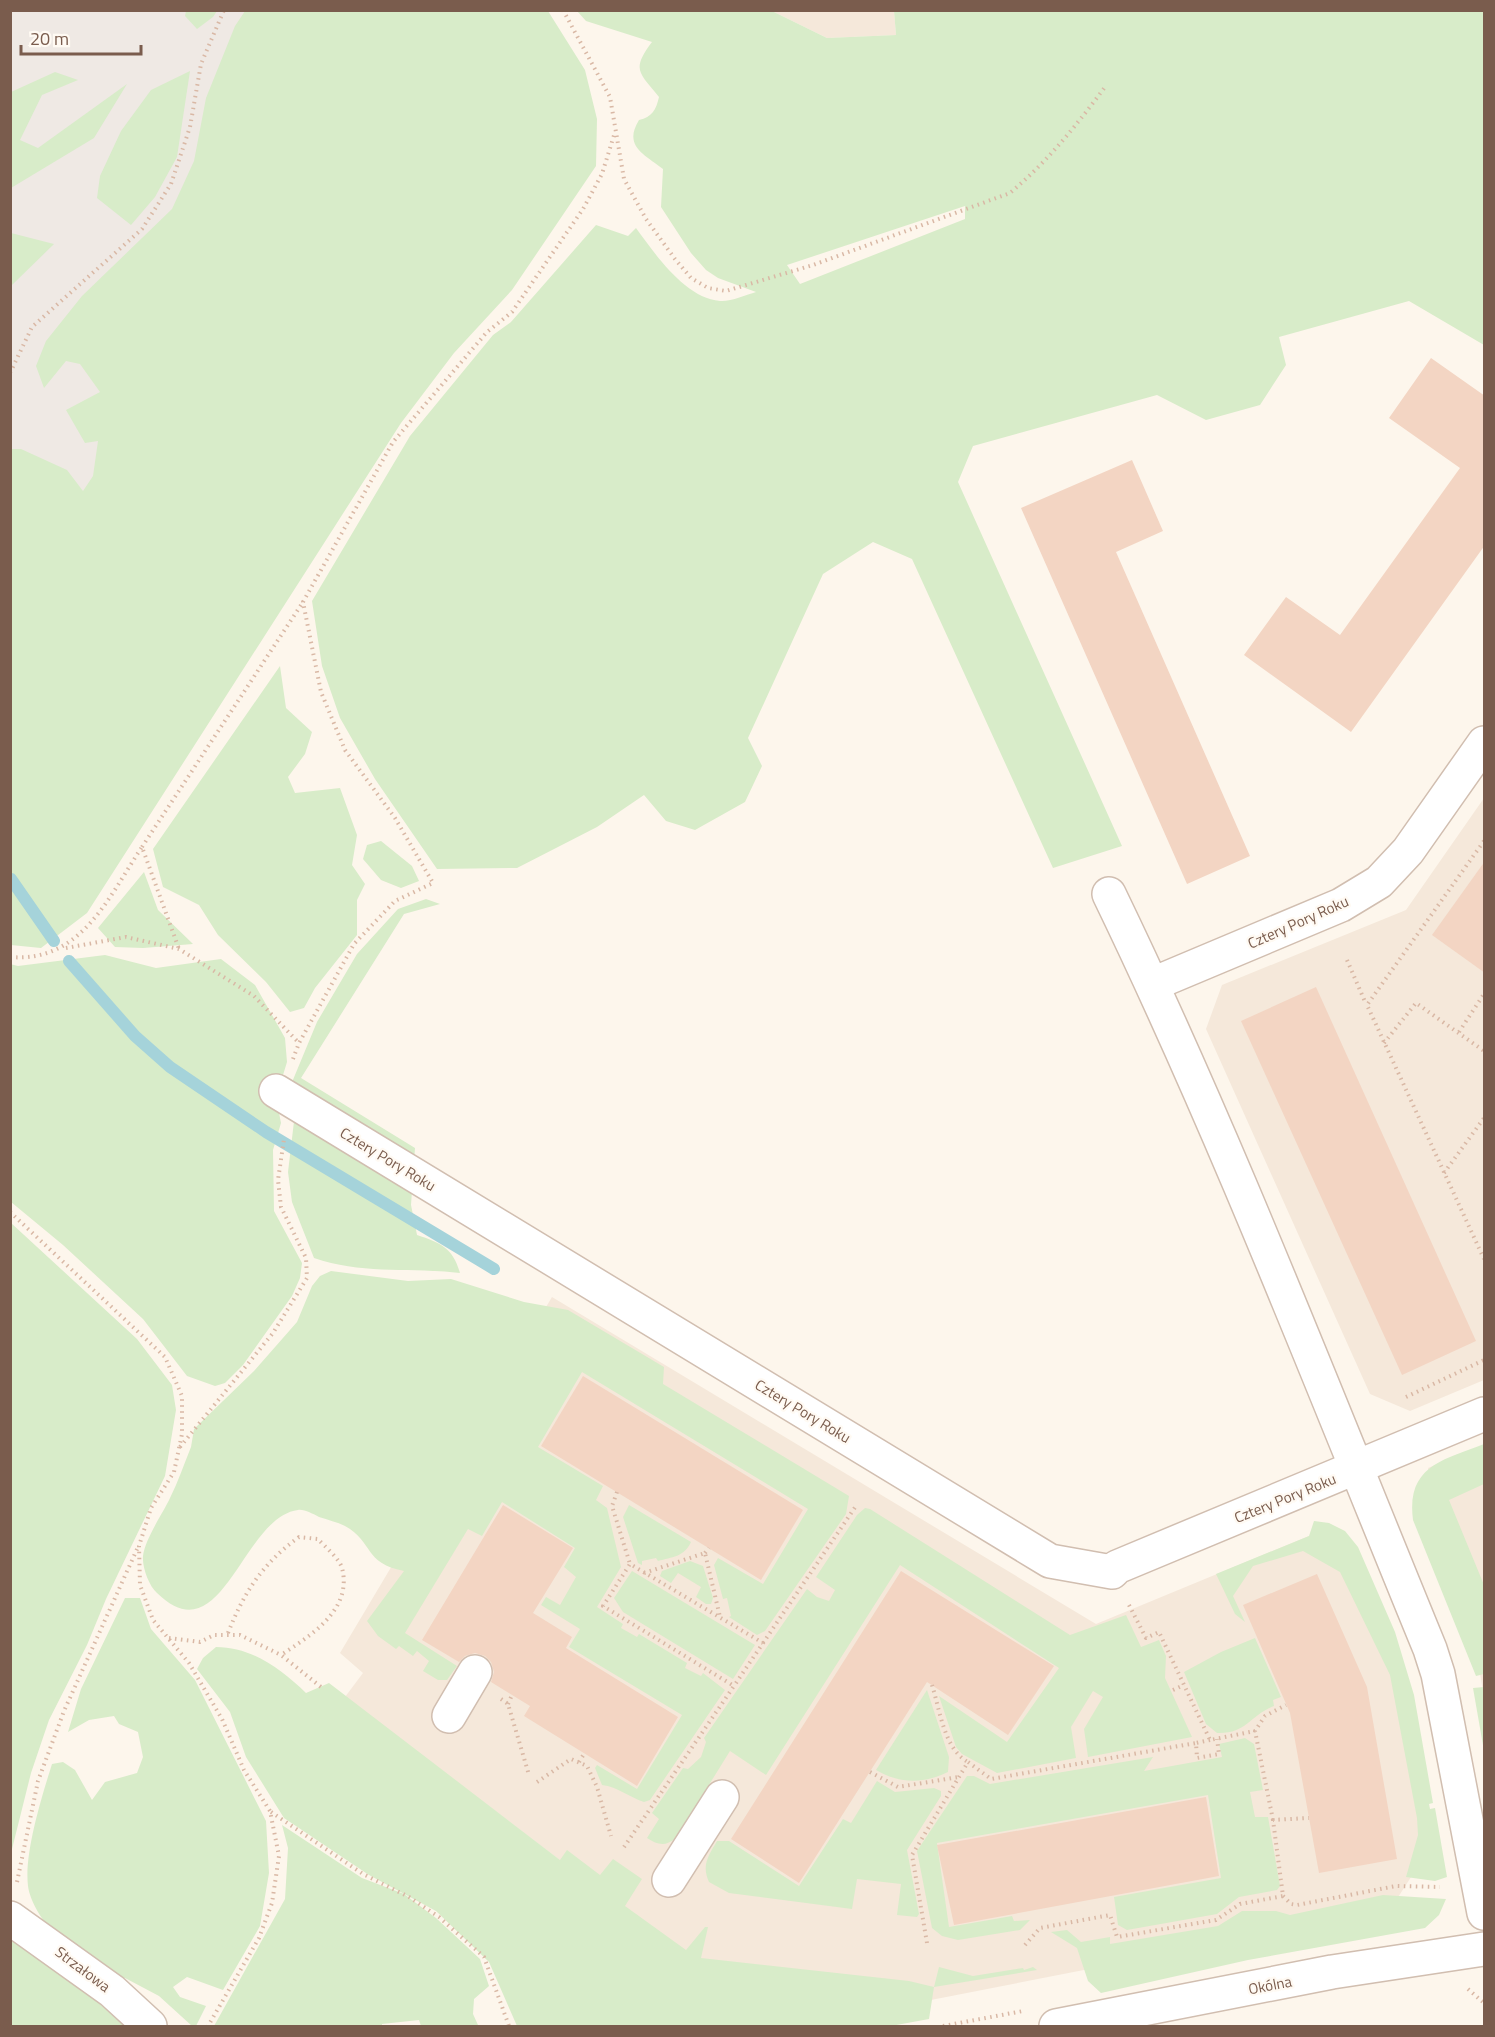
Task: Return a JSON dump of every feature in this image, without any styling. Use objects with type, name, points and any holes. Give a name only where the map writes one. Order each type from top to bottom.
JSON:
[{"type":"street","name":"Cztery Pory Roku","points":[[1153,984],[1341,905],[1379,882],[1408,851],[1485,743]]},
{"type":"street","points":[[1109,894],[1153,984],[1328,1395],[1438,1674],[1485,1913]]},
{"type":"street","name":"Cztery Pory Roku","points":[[278,1092],[1050,1561],[1112,1572],[1117,1567],[1356,1470],[1485,1414]]},
{"type":"street","points":[[449,1716],[472,1676]]},
{"type":"street","points":[[669,1880],[722,1797]]},
{"type":"street","name":"Strzałowa","points":[[10,1918],[112,1990],[150,2026]]},
{"type":"street","name":"Okólna","points":[[1056,2026],[1332,1972],[1485,1949]]},
{"type":"path","points":[[10,373],[32,327],[142,229],[171,184],[190,127],[201,64],[224,10]]},
{"type":"path","points":[[563,10],[610,97],[624,179],[646,219],[691,278],[708,288],[726,291],[813,266],[1010,193],[1036,171],[1069,135],[1106,87]]},
{"type":"path","points":[[63,948],[88,927],[303,602],[393,442],[486,332],[512,312],[583,209],[602,174],[615,132]]},
{"type":"path","points":[[278,1092],[299,1043],[354,944],[395,902],[433,884],[395,818],[345,750],[321,692],[303,602]]},
{"type":"path","points":[[1367,1005],[1485,841]]},
{"type":"path","points":[[142,848],[179,949]]},
{"type":"path","points":[[10,957],[29,958],[63,948],[126,937],[179,949],[254,996],[299,1043]]},
{"type":"path","points":[[1347,960],[1485,1259]]},
{"type":"path","points":[[1459,1032],[1485,994]]},
{"type":"path","points":[[1384,1043],[1416,1002],[1485,1051]]},
{"type":"path","points":[[1444,1173],[1485,1118]]},
{"type":"path","points":[[180,1447],[273,1334],[307,1278],[306,1258],[281,1207],[278,1180],[281,1159]]},
{"type":"path","points":[[10,1212],[165,1357],[182,1396],[180,1447],[174,1472],[151,1508],[139,1546],[64,1711],[38,1781],[10,1918]]},
{"type":"path","points":[[1406,1397],[1485,1360]]},
{"type":"path","points":[[617,1492],[612,1506],[630,1564],[763,1643]]},
{"type":"path","points":[[624,1846],[856,1506]]},
{"type":"path","points":[[228,1633],[245,1593],[259,1572],[279,1551],[299,1537],[318,1539],[341,1566],[343,1588],[336,1606],[320,1629],[281,1655]]},
{"type":"path","points":[[139,1546],[140,1585],[153,1620],[195,1672],[222,1719],[244,1770],[270,1811],[279,1856],[272,1902],[259,1938],[208,2026]]},
{"type":"path","points":[[644,1573],[705,1553],[709,1548]]},
{"type":"path","points":[[705,1553],[720,1618]]},
{"type":"path","points":[[630,1564],[603,1606],[734,1686]]},
{"type":"path","points":[[1112,1572],[1146,1638],[1159,1632],[1210,1740]]},
{"type":"path","points":[[169,1638],[200,1642],[214,1635],[228,1633],[240,1635],[281,1655],[321,1687]]},
{"type":"path","points":[[472,1676],[508,1704],[529,1775]]},
{"type":"path","points":[[932,1685],[951,1746],[960,1758],[991,1779],[1255,1731]]},
{"type":"path","points":[[1173,1690],[1184,1686]]},
{"type":"path","points":[[508,1704],[512,1695]]},
{"type":"path","points":[[1286,1706],[1265,1716],[1255,1731],[1274,1820],[1283,1896],[1291,1904],[1297,1905],[1396,1886],[1443,1887]]},
{"type":"path","points":[[1196,1743],[1197,1758],[1219,1754],[1217,1738]]},
{"type":"path","points":[[579,1762],[584,1754]]},
{"type":"path","points":[[537,1782],[564,1761],[571,1759],[587,1766],[597,1787],[610,1836]]},
{"type":"path","points":[[927,1943],[912,1855],[968,1762]]},
{"type":"path","points":[[870,1772],[898,1787],[959,1777]]},
{"type":"path","points":[[270,1811],[363,1874],[419,1903],[484,1957],[509,2026]]},
{"type":"path","points":[[1274,1820],[1309,1818]]},
{"type":"path","points":[[1025,1946],[1040,1928],[1110,1915],[1117,1937],[1216,1920],[1240,1904],[1283,1896]]},
{"type":"shaded area","points":[[11,11],[523,11],[11,806]]},
{"type":"shaded area","points":[[772,11],[894,11],[896,35],[827,38]]},
{"type":"shaded area","points":[[1484,798],[1484,1380],[1410,1411],[1370,1394],[1206,1029],[1222,985],[1406,910]]},
{"type":"shaded area","points":[[552,1297],[1096,1624],[1309,1536],[1349,1554],[1400,1668],[1433,1843],[1393,1905],[1340,1920],[849,2016],[727,1987],[345,1697],[363,1673],[340,1653]]},
{"type":"shaded area","points":[[1484,1445],[1484,1697],[1477,1656],[1428,1468]]},
{"type":"green space","points":[[186,10],[217,11],[197,29],[185,16]]},
{"type":"green space","points":[[245,11],[548,11],[585,70],[597,119],[596,166],[512,290],[454,353],[401,423],[87,913],[41,948],[11,945],[11,449],[21,449],[67,470],[83,491],[93,476],[98,441],[85,443],[66,410],[100,392],[80,364],[66,361],[44,388],[36,366],[46,341],[82,296],[172,209],[194,161],[206,98],[235,26]]},
{"type":"green space","points":[[577,11],[772,11],[827,38],[896,35],[894,11],[1484,11],[1484,345],[1409,301],[1279,337],[1286,365],[1260,405],[1206,420],[1157,395],[973,446],[958,482],[1122,846],[1053,868],[912,559],[873,542],[823,574],[748,738],[762,766],[745,802],[695,830],[666,821],[644,795],[597,827],[517,868],[437,869],[375,779],[340,718],[322,666],[312,601],[410,436],[493,335],[511,322],[596,225],[628,236],[636,228],[672,273],[695,292],[707,298],[724,301],[756,292],[718,278],[706,270],[691,253],[661,207],[663,169],[638,149],[633,137],[639,120],[653,112],[659,97],[640,71],[641,59],[652,42],[586,21]],"holes":[[[965,206],[965,219],[800,284],[787,265]]]},
{"type":"green space","points":[[190,71],[177,157],[155,197],[131,225],[97,198],[100,176],[121,131],[151,90]]},
{"type":"green space","points":[[55,72],[78,80],[42,95],[20,140],[38,148],[127,84],[94,138],[11,188],[11,92]]},
{"type":"green space","points":[[11,233],[54,244],[11,286]]},
{"type":"green space","points":[[280,666],[286,708],[312,732],[305,754],[288,777],[295,793],[340,788],[357,835],[352,865],[365,884],[357,900],[357,935],[315,988],[304,1008],[290,1012],[266,982],[218,935],[199,905],[163,887],[153,849]]},
{"type":"green space","points":[[381,841],[412,866],[419,881],[401,888],[381,880],[363,859],[367,845]]},
{"type":"green space","points":[[144,872],[158,910],[193,944],[143,948],[115,947],[98,928]]},
{"type":"green space","points":[[426,899],[440,904],[404,914],[301,1078],[415,1148],[411,1205],[417,1235],[433,1241],[450,1252],[460,1273],[369,1269],[314,1258],[292,1202],[288,1172],[295,1113],[290,1087],[317,1022],[357,954],[398,909]]},
{"type":"green space","points":[[105,955],[156,968],[221,959],[255,985],[285,1038],[287,1062],[276,1098],[281,1123],[273,1150],[274,1211],[302,1263],[300,1278],[292,1296],[243,1365],[225,1383],[215,1386],[187,1376],[143,1319],[63,1245],[11,1202],[10,964],[18,966]]},
{"type":"green space","points":[[11,1223],[137,1339],[172,1385],[176,1410],[165,1476],[106,1599],[87,1645],[49,1720],[31,1773],[11,1853]]},
{"type":"green space","points":[[331,1271],[408,1281],[451,1279],[524,1302],[568,1310],[664,1367],[663,1384],[849,1496],[846,1514],[765,1631],[757,1635],[729,1617],[731,1616],[727,1598],[723,1599],[714,1565],[718,1558],[763,1584],[808,1509],[582,1372],[538,1447],[603,1486],[596,1500],[607,1508],[621,1567],[597,1607],[623,1624],[621,1628],[637,1637],[639,1634],[687,1663],[685,1668],[701,1676],[703,1673],[725,1690],[650,1800],[644,1802],[602,1785],[595,1768],[597,1765],[637,1789],[682,1715],[569,1647],[580,1629],[541,1605],[546,1597],[560,1605],[576,1577],[564,1567],[575,1548],[502,1502],[482,1536],[468,1529],[405,1633],[457,1666],[447,1680],[438,1680],[423,1671],[429,1661],[417,1651],[413,1656],[399,1646],[396,1649],[378,1636],[367,1621],[404,1571],[382,1563],[354,1532],[345,1526],[306,1511],[298,1510],[279,1518],[261,1535],[215,1597],[199,1608],[179,1608],[151,1586],[144,1565],[144,1549],[178,1479],[191,1447],[194,1429],[254,1371],[297,1322],[312,1286],[320,1276]]},
{"type":"green space","points":[[1484,1444],[1484,1484],[1449,1500],[1484,1585],[1484,1674],[1476,1676],[1413,1520],[1412,1502],[1415,1488],[1430,1468]]},
{"type":"green space","points":[[629,1505],[691,1542],[685,1551],[658,1561],[656,1558],[642,1561],[642,1565],[638,1563],[623,1517]]},
{"type":"green space","points":[[865,1508],[1070,1635],[1126,1615],[1141,1647],[1159,1640],[1166,1656],[1165,1678],[1192,1737],[1088,1757],[1084,1729],[1103,1697],[1093,1691],[1071,1727],[1076,1758],[997,1773],[962,1754],[956,1747],[939,1696],[1007,1742],[1059,1668],[900,1565],[766,1775],[730,1751],[676,1838],[662,1844],[647,1838],[659,1819],[652,1813],[683,1768],[688,1769],[701,1757],[706,1742],[704,1738],[807,1589],[817,1597],[829,1601],[835,1590],[816,1577],[857,1515]]},
{"type":"green space","points":[[1314,1521],[1329,1523],[1345,1531],[1358,1547],[1395,1632],[1414,1695],[1433,1803],[1429,1804],[1430,1809],[1435,1808],[1447,1877],[1435,1881],[1406,1877],[1418,1835],[1417,1818],[1390,1675],[1340,1572],[1303,1551],[1253,1566],[1233,1596],[1245,1622],[1235,1614],[1216,1574],[1309,1536]]},
{"type":"green space","points":[[690,1561],[703,1566],[713,1598],[711,1604],[706,1604],[696,1597],[701,1587],[678,1573],[671,1583],[660,1576],[662,1571]]},
{"type":"green space","points":[[632,1571],[755,1645],[733,1679],[623,1612],[614,1598]]},
{"type":"green space","points":[[125,1598],[140,1598],[151,1629],[195,1680],[266,1821],[269,1873],[260,1926],[223,1990],[187,1977],[173,1987],[180,1997],[206,2006],[196,2026],[192,2026],[159,1996],[125,1978],[120,1978],[61,1940],[38,1912],[31,1899],[28,1886],[27,1873],[31,1841],[52,1764],[63,1762],[75,1770],[92,1800],[105,1782],[137,1773],[143,1757],[138,1732],[119,1724],[114,1716],[89,1720],[68,1732],[81,1689]]},
{"type":"green space","points":[[1255,1638],[1281,1697],[1273,1700],[1274,1706],[1242,1728],[1227,1733],[1217,1733],[1206,1724],[1184,1672],[1221,1652]]},
{"type":"green space","points":[[216,1647],[254,1655],[276,1668],[306,1693],[329,1683],[560,1860],[567,1850],[600,1875],[613,1859],[642,1879],[625,1906],[686,1950],[705,1927],[708,1927],[701,1958],[909,1981],[934,1987],[929,2019],[891,2026],[517,2026],[489,1962],[436,1911],[369,1875],[284,1818],[246,1757],[230,1712],[197,1669],[203,1658]]},
{"type":"green space","points":[[1484,1687],[1484,1751],[1473,1688]]},
{"type":"green space","points":[[927,1690],[949,1757],[948,1772],[930,1779],[912,1781],[894,1778],[876,1770]]},
{"type":"green space","points":[[1245,1738],[1254,1744],[1263,1790],[1250,1792],[1255,1817],[1268,1817],[1280,1886],[1277,1890],[1239,1897],[1217,1914],[1127,1930],[1118,1925],[1114,1897],[1221,1878],[1208,1795],[937,1843],[949,1927],[1012,1916],[1014,1921],[1030,1920],[1020,1930],[958,1940],[942,1936],[932,1928],[917,1851],[967,1776],[974,1776],[990,1784],[1153,1757],[1144,1771],[1222,1757],[1219,1744]]},
{"type":"green space","points":[[877,1781],[895,1792],[934,1788],[941,1791],[941,1796],[907,1850],[919,1914],[917,1917],[897,1915],[901,1884],[857,1879],[852,1909],[729,1893],[709,1882],[706,1865],[709,1856],[717,1841],[729,1841],[799,1886],[843,1819],[851,1823]]},
{"type":"green space","points":[[282,1825],[362,1878],[404,1894],[436,1918],[480,1959],[489,1986],[474,1999],[473,2014],[478,2025],[500,2026],[421,2026],[419,2020],[382,2024],[382,2026],[214,2026],[285,1899],[288,1848]]},
{"type":"green space","points":[[1383,1895],[1446,1899],[1439,1915],[1425,1928],[1248,1960],[1101,1993],[1088,1981],[1077,1948],[1051,1932],[1067,1930],[1081,1942],[1110,1937],[1110,1944],[1218,1926],[1242,1911],[1276,1911],[1290,1915]]},
{"type":"green space","points":[[10,1935],[51,1959],[124,2026],[11,2026]]},
{"type":"green space","points":[[939,1967],[973,1976],[1033,1967],[1037,1970],[934,1987]]},
{"type":"building","points":[[1431,358],[1485,396],[1485,545],[1351,732],[1244,655],[1286,597],[1340,635],[1460,468],[1389,418]]},
{"type":"building","points":[[1132,460],[1163,531],[1116,552],[1250,856],[1187,884],[1021,508]]},
{"type":"building","points":[[1485,861],[1485,973],[1432,935]]},
{"type":"building","points":[[1316,987],[1476,1341],[1402,1375],[1241,1021]]},
{"type":"building","points":[[583,1376],[803,1510],[761,1580],[541,1446]]},
{"type":"building","points":[[503,1505],[573,1548],[533,1613],[572,1637],[566,1648],[678,1717],[637,1786],[524,1716],[530,1706],[491,1682],[494,1672],[491,1662],[485,1656],[475,1653],[465,1656],[459,1662],[422,1640]]},
{"type":"building","points":[[901,1571],[1054,1666],[1008,1735],[927,1682],[799,1883],[731,1839]]},
{"type":"building","points":[[1317,1574],[1367,1687],[1397,1859],[1319,1873],[1290,1713],[1243,1605]]},
{"type":"building","points":[[1206,1797],[1219,1876],[954,1925],[937,1845]]},
{"type":"waterway","points":[[11,879],[54,941]]},
{"type":"waterway","points":[[69,961],[135,1036],[170,1067],[266,1132],[494,1269]]}]
